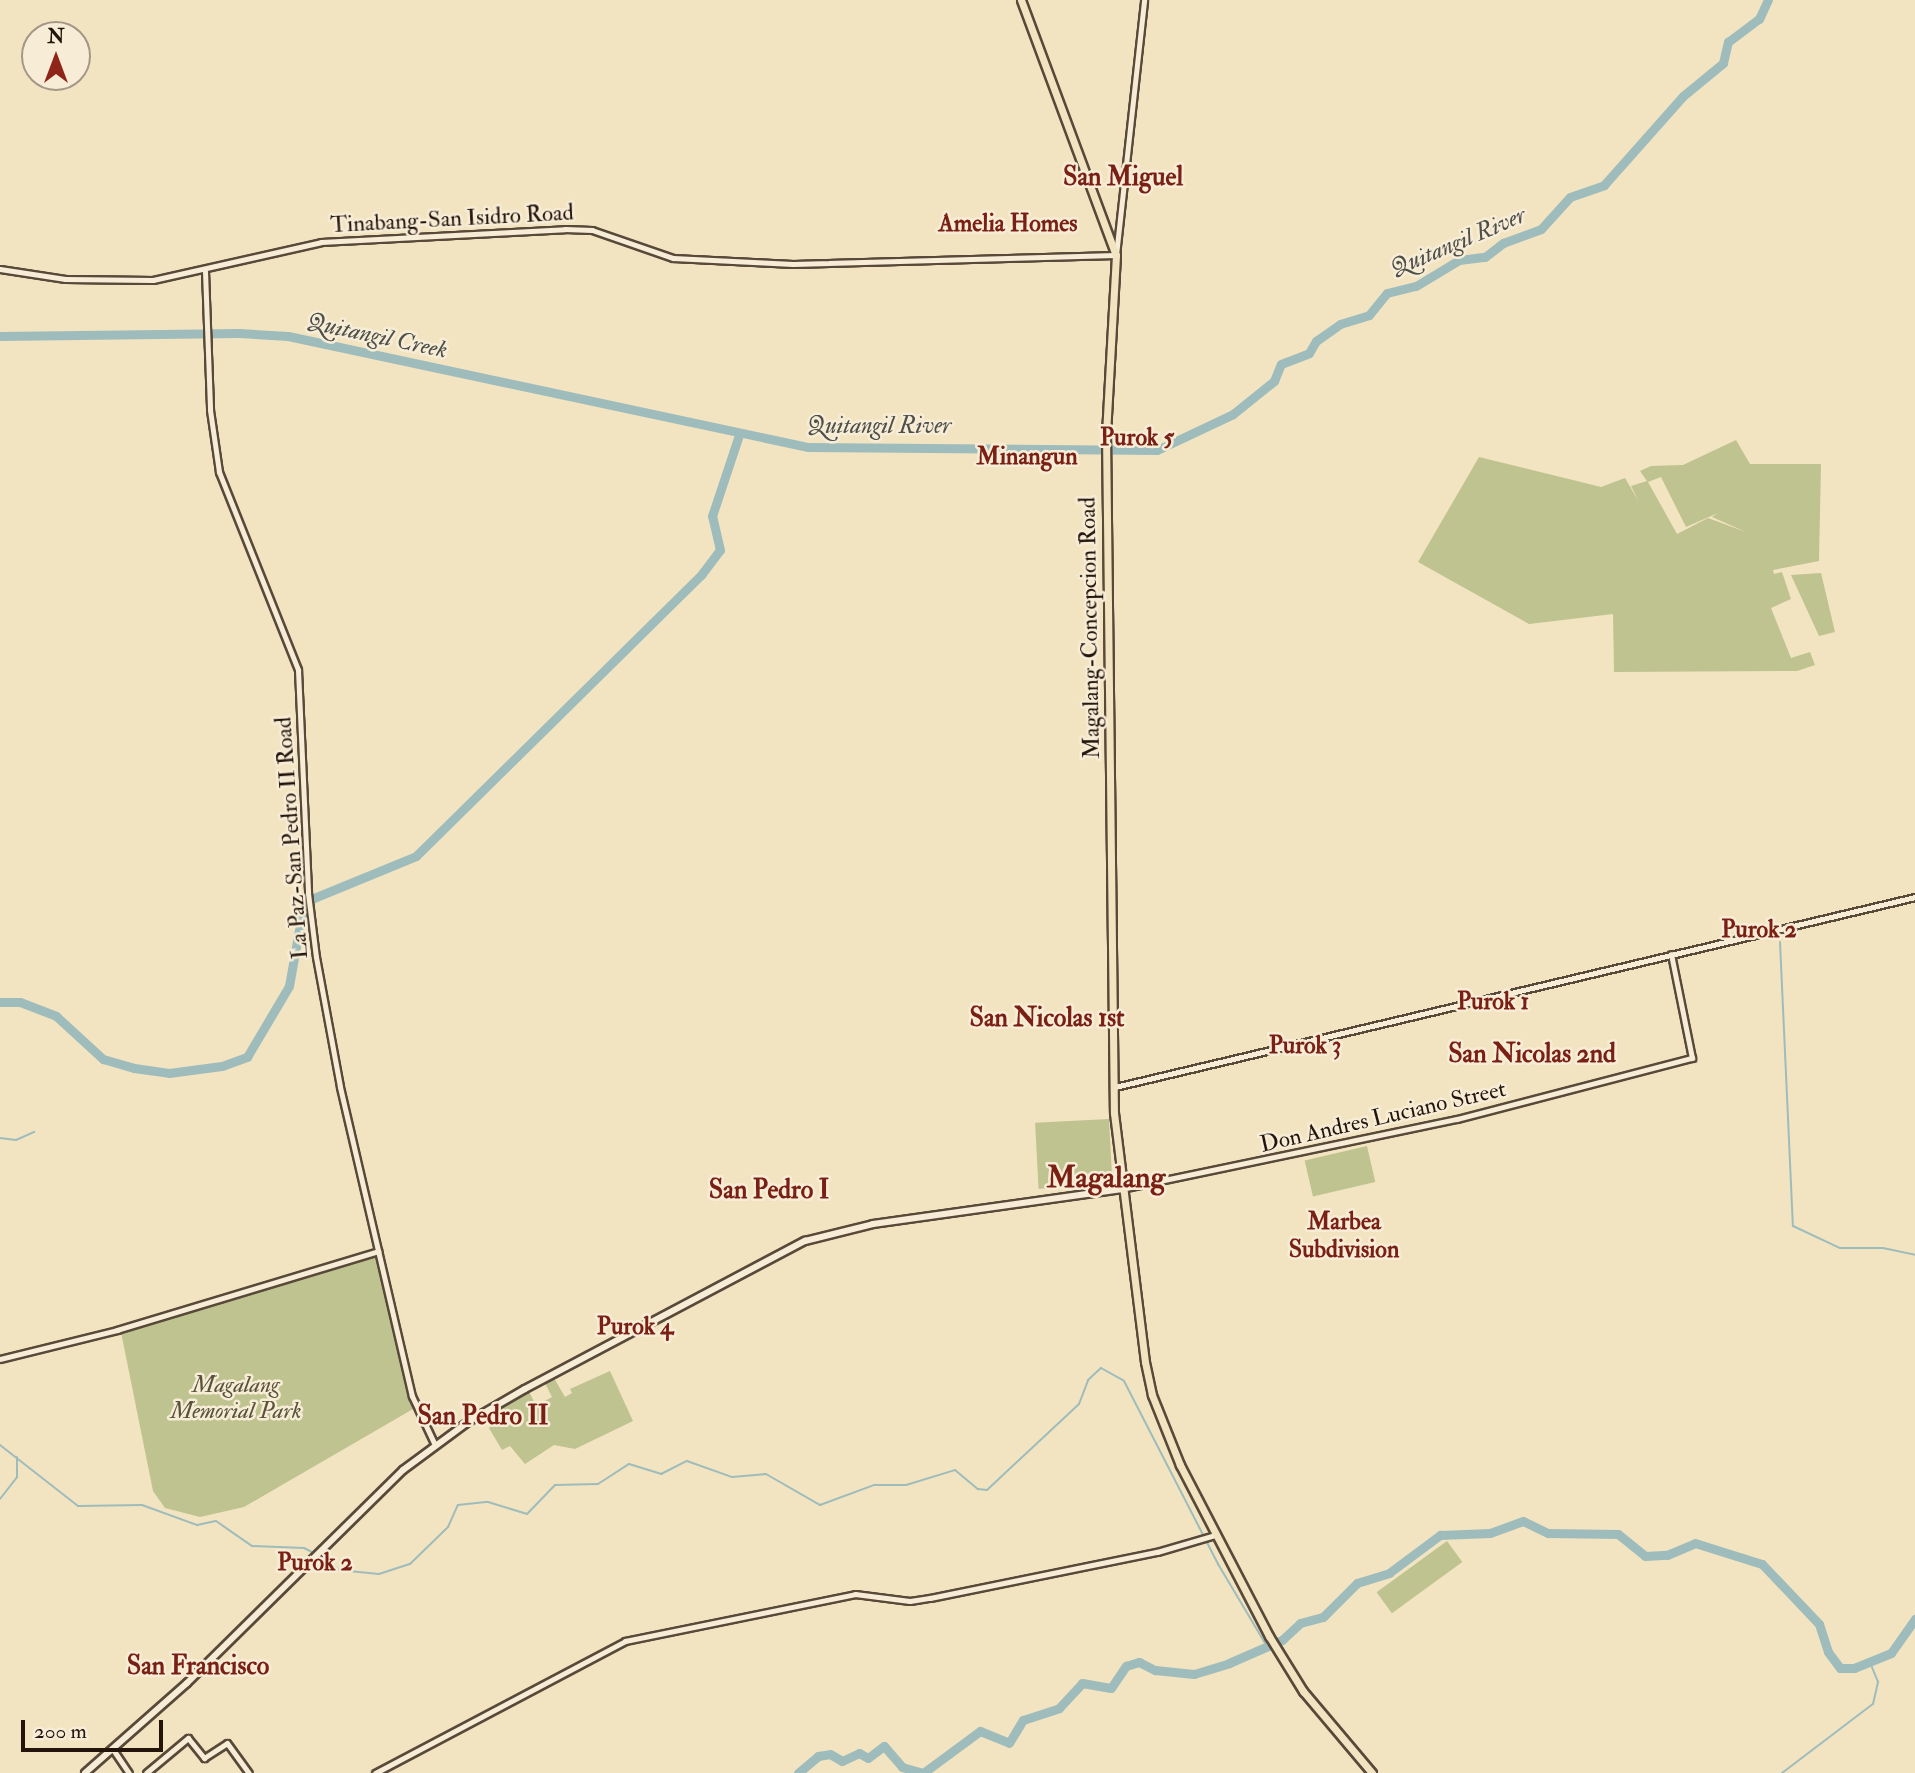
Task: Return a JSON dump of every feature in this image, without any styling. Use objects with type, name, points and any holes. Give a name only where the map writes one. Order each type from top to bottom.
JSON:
[{"type":"main road","name":"Magalang-Concepcion Road","points":[[1021,0],[1116,255],[1106,442],[1115,1087],[1121,1189],[1152,1395],[1209,1538],[1303,1690],[1372,1773]]},
{"type":"main road","points":[[85,1773],[322,1553],[390,1482],[435,1445],[540,1381],[805,1241],[873,1224],[1121,1189]]},
{"type":"street","points":[[1116,255],[1144,0]]},
{"type":"street","name":"Tinabang-San Isidro Road","points":[[0,269],[94,281],[153,280],[205,271],[321,243],[565,229],[592,230],[673,258],[793,264],[1116,255]]},
{"type":"street","name":"La Paz-San Pedro II Road","points":[[205,271],[210,411],[222,486],[298,670],[308,893],[340,1087],[414,1403],[435,1445]]},
{"type":"street","points":[[1115,1087],[1915,897]]},
{"type":"street","name":"Don Andres Luciano Street","points":[[1121,1189],[1457,1119],[1692,1058],[1671,954]]},
{"type":"street","points":[[0,1359],[117,1330],[379,1251]]},
{"type":"street","points":[[374,1773],[625,1641],[855,1594],[910,1601],[930,1598],[1209,1538]]},
{"type":"street","points":[[146,1773],[188,1738],[204,1758],[227,1743],[249,1773]]},
{"type":"street","points":[[112,1748],[129,1773]]},
{"type":"green space","points":[[1736,440],[1750,464],[1821,464],[1819,561],[1773,570],[1774,574],[1782,572],[1791,599],[1771,608],[1791,658],[1810,652],[1815,665],[1797,671],[1614,672],[1613,614],[1529,624],[1418,562],[1479,457],[1601,487],[1625,478],[1639,502],[1631,486],[1647,481],[1640,471],[1651,466],[1683,465]],"holes":[[[1661,477],[1686,527],[1718,513],[1712,517],[1746,532],[1708,518],[1677,534],[1648,482]]]},
{"type":"green space","points":[[1821,573],[1835,632],[1819,636],[1791,575]]},
{"type":"green space","points":[[1109,1119],[1112,1185],[1039,1189],[1035,1123]]},
{"type":"green space","points":[[1367,1146],[1375,1182],[1313,1196],[1305,1160]]},
{"type":"green space","name":"Magalang Memorial Park","points":[[376,1254],[413,1409],[244,1507],[200,1517],[165,1508],[153,1491],[121,1332]]},
{"type":"green space","points":[[610,1371],[633,1421],[575,1449],[554,1445],[525,1464],[510,1446],[502,1450],[489,1428],[499,1417],[495,1411],[529,1391],[536,1406],[552,1397],[545,1383],[554,1378],[565,1397],[572,1393],[570,1389]]},
{"type":"green space","points":[[1447,1541],[1462,1562],[1392,1613],[1377,1592]]},
{"type":"waterway","name":"Quitangil River","points":[[0,336],[239,333],[288,336],[808,447],[1157,450],[1233,414],[1274,381],[1281,364],[1309,353],[1316,341],[1340,324],[1369,315],[1387,293],[1416,286],[1459,260],[1485,257],[1503,243],[1541,229],[1570,197],[1604,185],[1683,96],[1723,63],[1728,42],[1759,19],[1768,0]]},
{"type":"waterway","points":[[0,1002],[20,1002],[56,1016],[103,1059],[134,1068],[169,1073],[222,1066],[247,1057],[289,986],[304,902],[416,856],[701,575],[720,550],[712,516],[739,435]]},
{"type":"waterway","points":[[1780,942],[1793,1226],[1840,1248],[1883,1248],[1915,1255]]},
{"type":"waterway","points":[[0,1138],[16,1140],[34,1132]]},
{"type":"waterway","points":[[322,1556],[339,1570],[379,1574],[410,1564],[448,1527],[458,1505],[488,1502],[527,1514],[555,1485],[598,1484],[629,1464],[661,1474],[687,1461],[732,1477],[766,1474],[820,1505],[874,1485],[906,1485],[955,1470],[978,1489],[987,1490],[1079,1404],[1088,1380],[1101,1368],[1124,1381],[1218,1564],[1266,1645]]},
{"type":"waterway","points":[[0,1445],[78,1506],[142,1505],[197,1525],[216,1521],[252,1546],[304,1548],[316,1554]]},
{"type":"waterway","points":[[0,1499],[17,1477],[17,1457]]},
{"type":"waterway","points":[[798,1773],[818,1756],[830,1754],[842,1761],[859,1753],[868,1758],[884,1746],[902,1767],[923,1773],[980,1731],[1009,1743],[1023,1720],[1059,1708],[1082,1683],[1111,1688],[1126,1666],[1139,1662],[1155,1670],[1194,1674],[1229,1663],[1282,1640],[1300,1623],[1323,1617],[1357,1583],[1389,1573],[1440,1535],[1490,1533],[1523,1521],[1548,1533],[1618,1534],[1645,1556],[1667,1555],[1695,1543],[1762,1564],[1819,1624],[1828,1652],[1840,1668],[1854,1668],[1891,1653],[1915,1619]]},
{"type":"waterway","points":[[1782,1773],[1873,1704],[1878,1682],[1870,1662]]},
{"type":"district","name":"San Miguel","points":[[1123,178]]},
{"type":"district","name":"Amelia Homes","points":[[1008,224]]},
{"type":"district","name":"Purok 5","points":[[1137,438]]},
{"type":"district","name":"Minangun","points":[[1027,457]]},
{"type":"district","name":"Purok 2","points":[[1759,930]]},
{"type":"district","name":"Purok 1","points":[[1493,1002]]},
{"type":"district","name":"San Nicolas 1st","points":[[1047,1019]]},
{"type":"district","name":"Purok 3","points":[[1305,1046]]},
{"type":"district","name":"San Nicolas 2nd","points":[[1532,1055]]},
{"type":"district","name":"Magalang","points":[[1106,1178]]},
{"type":"district","name":"San Pedro I","points":[[769,1191]]},
{"type":"district","name":"Marbea Subdivision","points":[[1344,1236]]},
{"type":"district","name":"Purok 4","points":[[635,1327]]},
{"type":"district","name":"San Pedro II","points":[[483,1417]]},
{"type":"district","name":"Purok 2","points":[[315,1563]]},
{"type":"district","name":"San Francisco","points":[[198,1667]]},
{"type":"water label","name":"Quitangil Creek","points":[[377,336]]}]
